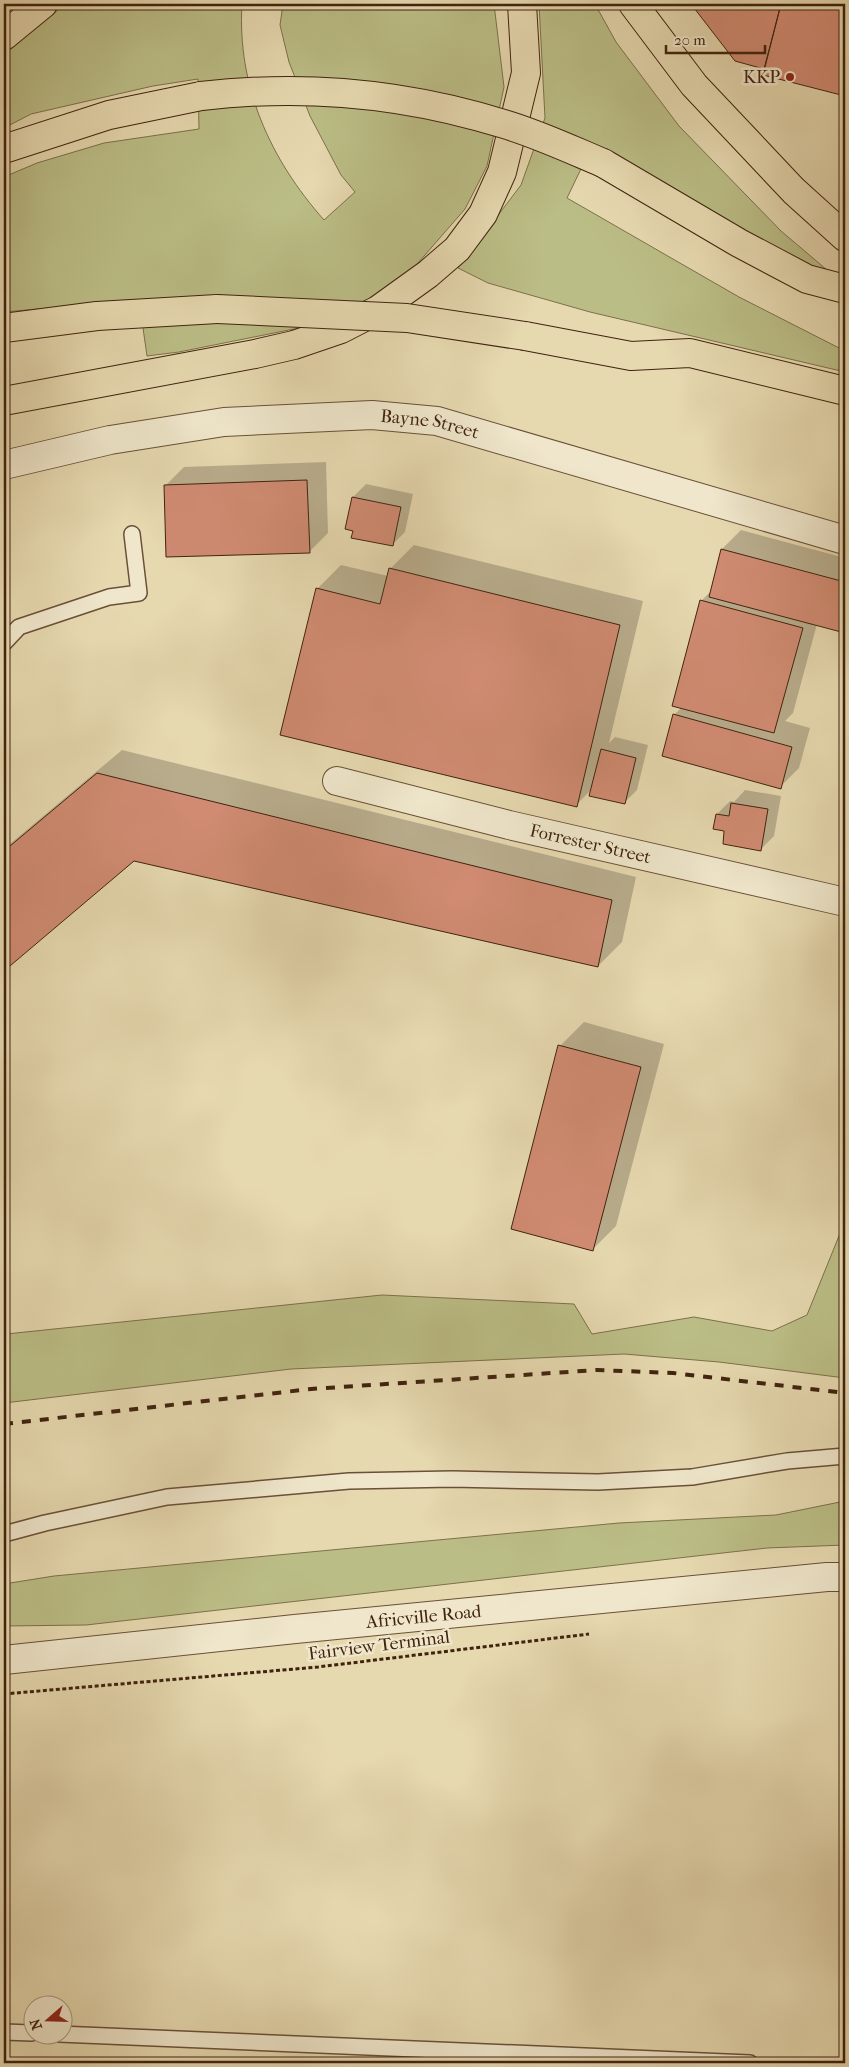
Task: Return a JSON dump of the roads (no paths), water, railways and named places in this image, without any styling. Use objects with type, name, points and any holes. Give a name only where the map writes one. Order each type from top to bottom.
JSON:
[{"type":"highway","points":[[4,36],[43,4]]},
{"type":"highway","points":[[4,401],[245,356],[294,345],[341,329],[370,314],[428,274],[457,249],[483,214],[502,172],[526,73],[522,4]]},
{"type":"highway","points":[[633,4],[694,85],[794,191],[845,236]]},
{"type":"highway","points":[[4,149],[110,115],[201,96],[274,90],[369,94],[417,102],[505,124],[602,163],[740,243],[807,279],[845,289]]},
{"type":"highway","points":[[4,328],[97,316],[217,309],[407,318],[526,336],[631,356],[690,353],[845,391]]},
{"type":"street","name":"Bayne Street","points":[[4,465],[110,440],[224,422],[372,415],[437,420],[845,540]]},
{"type":"street","name":"Forrester Street","points":[[337,781],[509,825],[845,902]]},
{"type":"street","name":"Africville Road","points":[[4,1660],[296,1629],[817,1578],[845,1578]]},
{"type":"lane","points":[[4,643],[19,627],[110,597],[139,593],[132,534]]},
{"type":"lane","points":[[4,1534],[45,1523],[167,1497],[349,1481],[452,1479],[598,1482],[692,1477],[787,1461],[845,1456]]},
{"type":"lane","points":[[4,2032],[22,2033]]},
{"type":"lane","points":[[72,2035],[750,2063]]},
{"type":"railway","points":[[4,1424],[311,1389],[597,1370],[673,1373],[845,1393]]},
{"type":"place","name":"KKP","points":[[790,77]]}]
